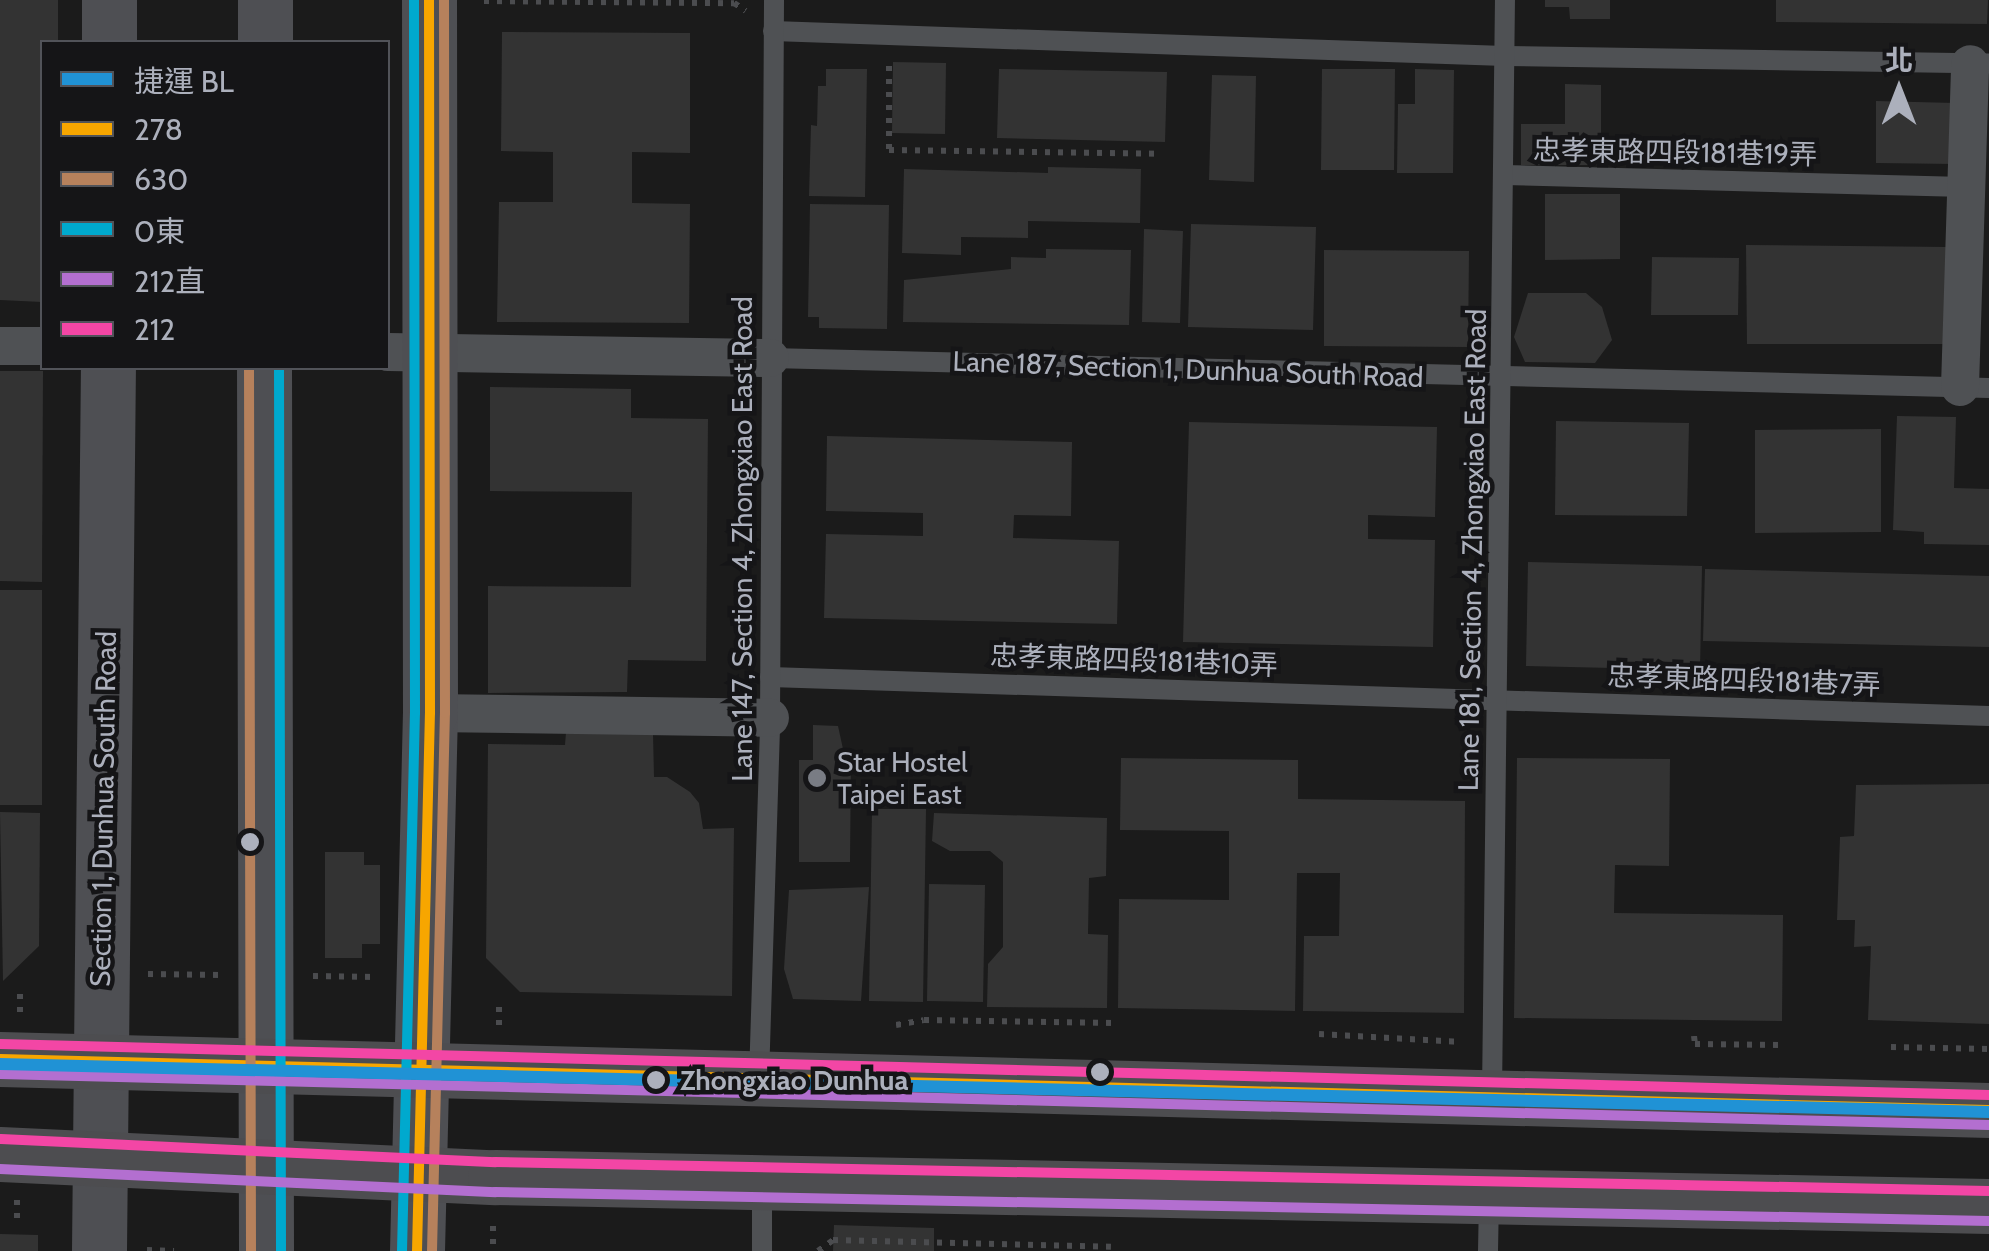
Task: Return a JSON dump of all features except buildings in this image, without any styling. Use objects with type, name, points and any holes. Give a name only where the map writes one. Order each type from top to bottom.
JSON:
[{"type":"main road","points":[[109,0],[109,40]]},
{"type":"main road","points":[[264,40],[265,0]]},
{"type":"main road","points":[[418,1251],[419,1071],[430,713],[408,352],[429,0]]},
{"type":"main road","name":"Section 1, Dunhua South Road","points":[[100,1251],[108,370]]},
{"type":"main road","points":[[264,370],[266,1251]]},
{"type":"main road","points":[[0,1059],[1989,1110]]},
{"type":"main road","points":[[0,1154],[762,1182],[1989,1206]]},
{"type":"street","points":[[1974,388],[1965,187],[1980,64]]},
{"type":"street","points":[[0,346],[40,346]]},
{"type":"street","name":"Lane 187, Section 1, Dunhua South Road","points":[[408,352],[770,358]]},
{"type":"street","points":[[430,713],[770,718]]},
{"type":"lane","name":"Lane 147, Section 4, Zhongxiao East Road","points":[[758,1079],[770,718],[774,0]]},
{"type":"lane","name":"Lane 181, Section 4, Zhongxiao East Road","points":[[1492,1100],[1505,0]]},
{"type":"lane","points":[[774,30],[1505,56],[1980,64]]},
{"type":"lane","name":"忠孝東路四段181巷19弄","points":[[1504,175],[1965,187]]},
{"type":"lane","name":"Lane 187, Section 1, Dunhua South Road","points":[[770,358],[1974,388]]},
{"type":"lane","name":"忠孝東路四段181巷10弄","points":[[770,677],[1497,698]]},
{"type":"lane","name":"忠孝東路四段181巷7弄","points":[[1497,698],[1989,716]]},
{"type":"lane","points":[[762,1182],[762,1251]]},
{"type":"lane","points":[[1488,1196],[1488,1251]]},
{"type":"path","points":[[484,1],[734,3],[774,30]]},
{"type":"path","points":[[889,35],[889,150],[1161,154]]},
{"type":"path","points":[[149,974],[224,974]]},
{"type":"path","points":[[314,976],[390,978]]},
{"type":"path","points":[[896,1026],[924,1020],[1115,1023]]},
{"type":"path","points":[[1319,1034],[1482,1042]]},
{"type":"path","points":[[1694,1036],[1694,1044],[1786,1044]]},
{"type":"path","points":[[1891,1047],[1989,1049]]},
{"type":"path","points":[[818,1251],[833,1240],[1111,1247]]},
{"type":"path","points":[[148,1250],[174,1251]]},
{"type":"metro line","name":"BL","points":[[0,1064],[1989,1112]]},
{"type":"transit line","name":"0東","points":[[402,1251],[415,713],[414,0]]},
{"type":"transit line","name":"278","points":[[417,1251],[430,713],[429,0]]},
{"type":"transit line","name":"630","points":[[432,1251],[445,713],[444,0]]},
{"type":"transit line","name":"630","points":[[249,370],[251,1251]]},
{"type":"transit line","name":"0東","points":[[279,370],[281,1251]]},
{"type":"transit line","name":"212","points":[[0,1044],[1989,1095]]},
{"type":"transit line","name":"278","points":[[0,1059],[1989,1110]]},
{"type":"transit line","name":"212直","points":[[0,1074],[1989,1125]]},
{"type":"transit line","name":"212","points":[[1,1139],[495,1162],[1989,1191]]},
{"type":"transit line","name":"212直","points":[[0,1169],[495,1192],[1989,1221]]},
{"type":"place","name":"Star Hostel Taipei East","points":[[817,778]]},
{"type":"place","name":"Zhongxiao Dunhua","points":[[656,1080]]}]
